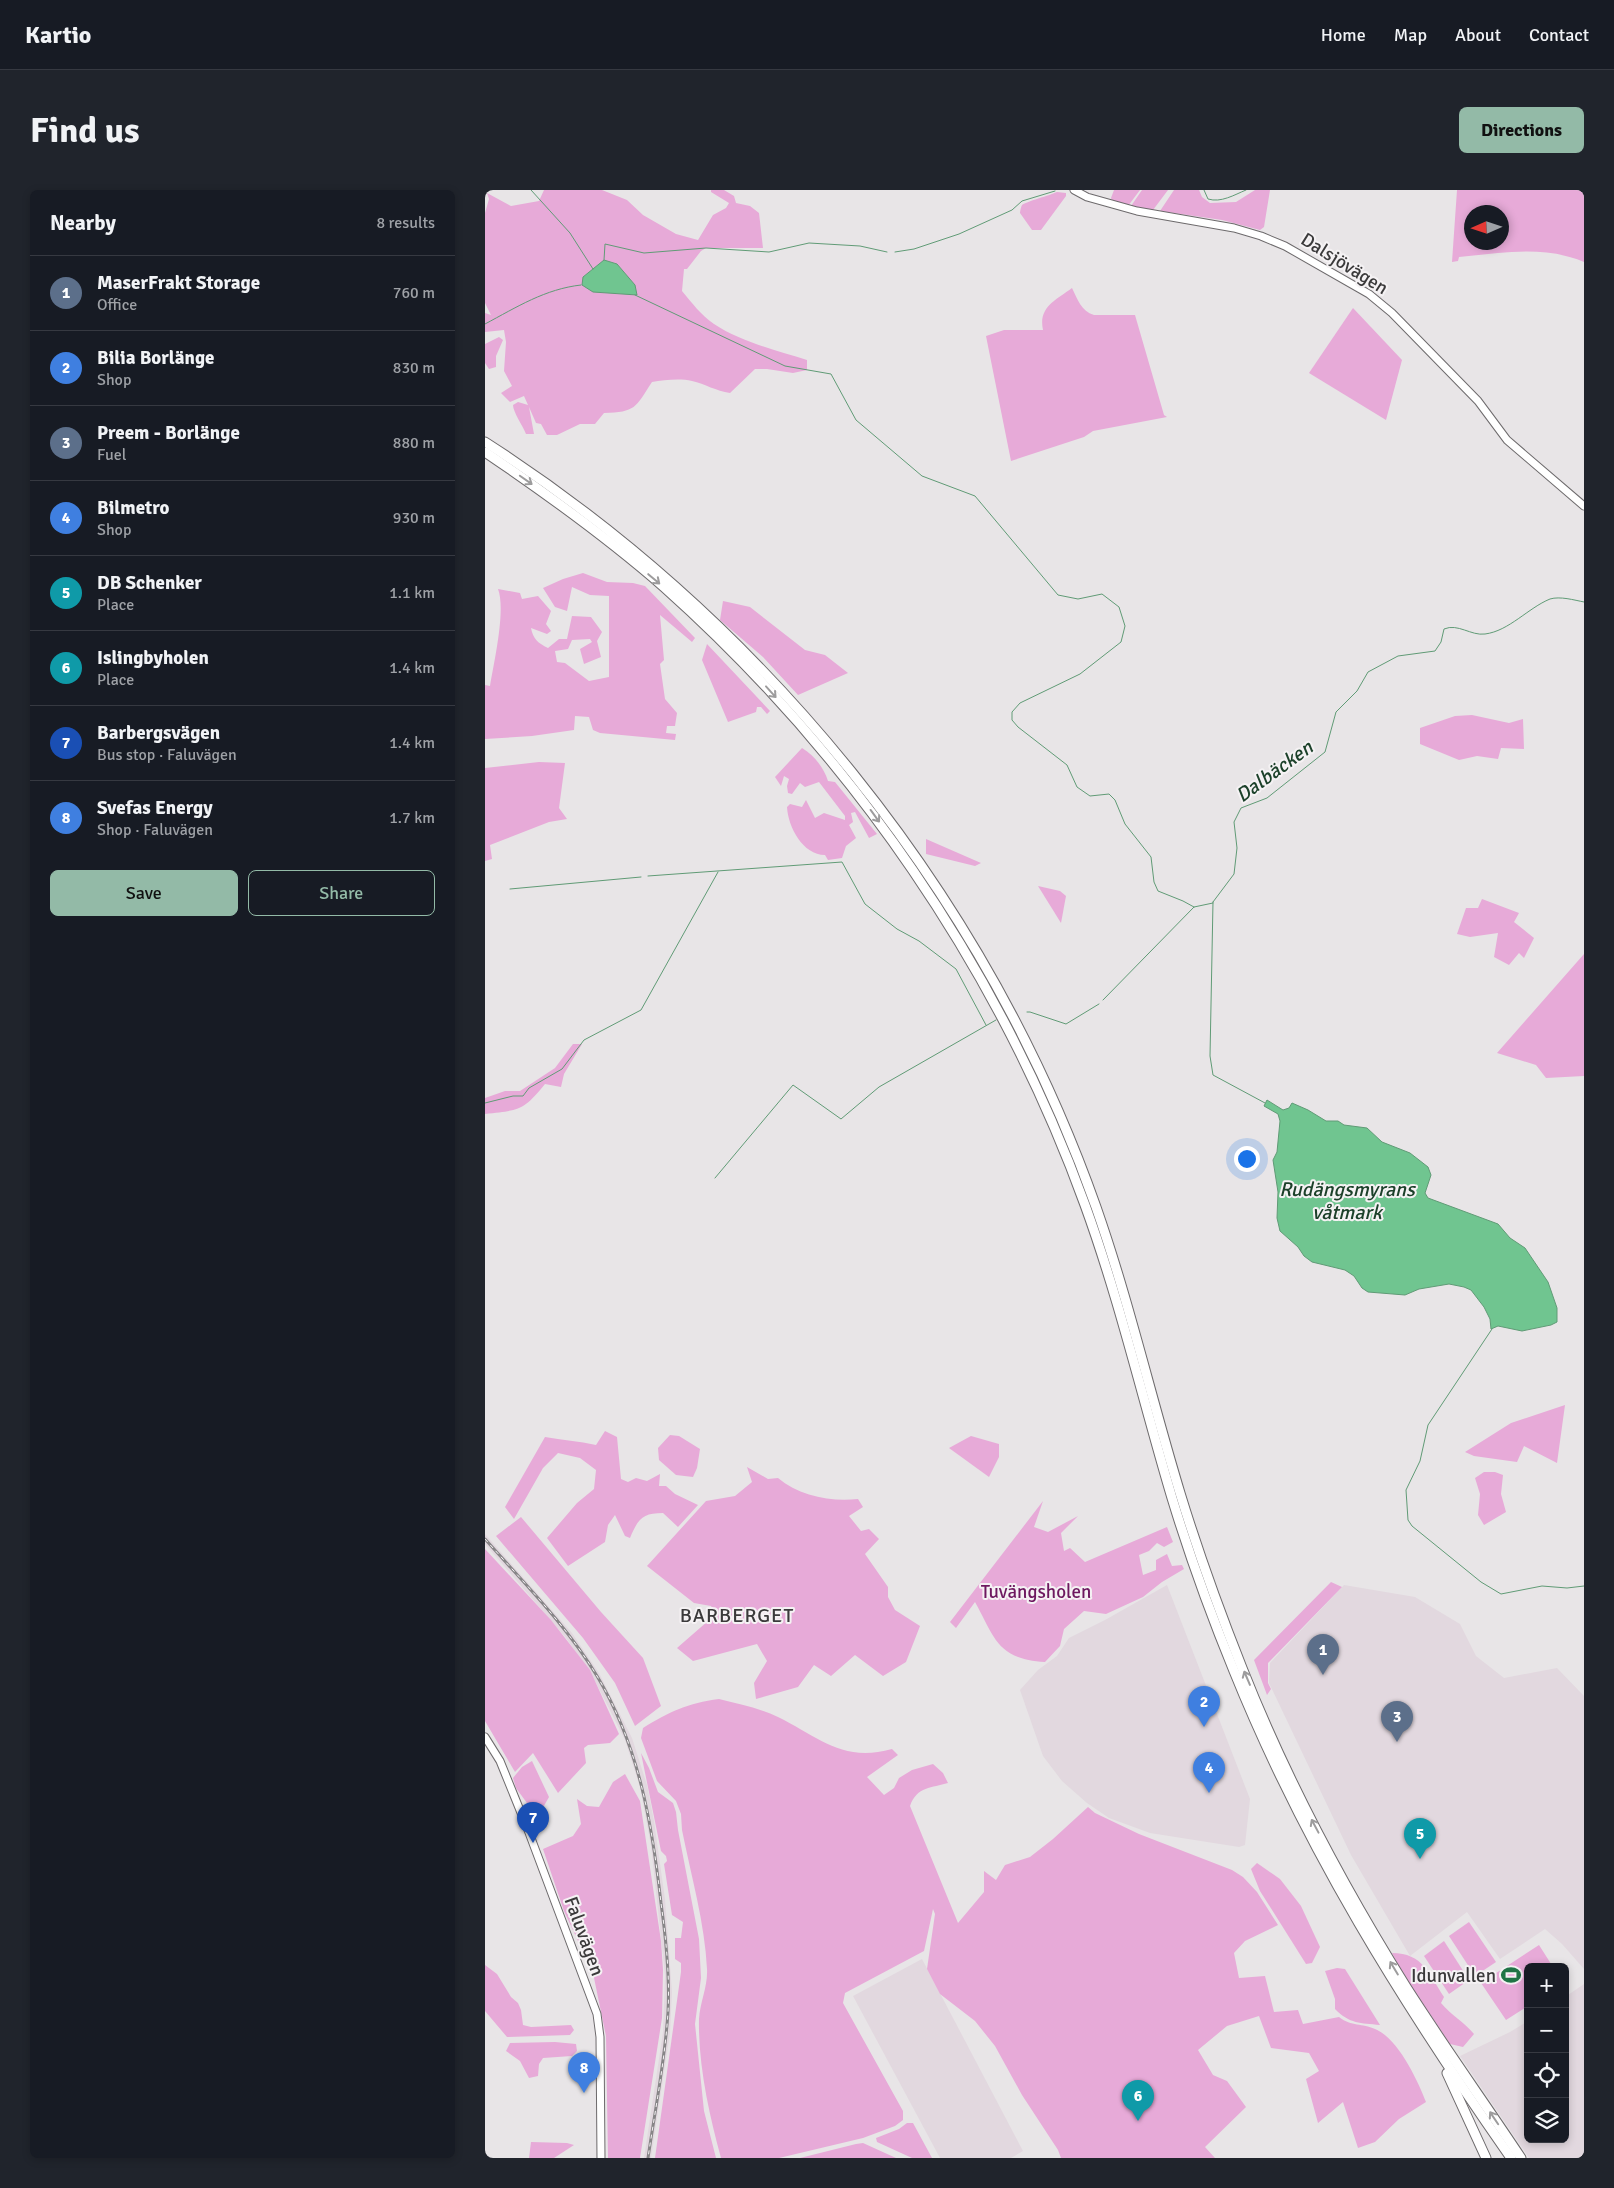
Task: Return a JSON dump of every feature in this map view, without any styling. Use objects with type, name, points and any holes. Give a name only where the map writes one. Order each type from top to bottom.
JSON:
[{"type":"highway","points":[[485,442],[529,470],[617,536],[720,626],[763,670],[835,750],[872,797],[909,847],[974,948],[1038,1069],[1094,1203],[1120,1282],[1180,1493],[1244,1672],[1269,1730],[1310,1817],[1372,1930],[1434,2030],[1521,2158]]},
{"type":"highway","points":[[485,452],[571,512],[620,550],[669,592],[756,676],[826,754],[870,809],[937,906],[975,967],[1030,1073],[1085,1206],[1114,1293],[1190,1555],[1216,1626],[1257,1725],[1327,1869],[1383,1967],[1432,2044],[1511,2158]]},
{"type":"highway","points":[[1432,2044],[1486,2158]]},
{"type":"street","name":"Dalsjövägen","points":[[1074,190],[1103,202],[1137,212],[1234,228],[1261,236],[1285,246],[1369,294],[1392,313],[1478,401],[1507,440],[1584,506]]},
{"type":"street","name":"Faluvägen","points":[[485,1737],[500,1761],[597,2014],[601,2037],[601,2158]]},
{"type":"shaded area","points":[[485,1534],[572,1633],[599,1673],[632,1738],[647,1785],[665,1899],[672,1992],[670,2033],[651,2158],[644,2158],[663,2032],[665,1975],[651,1846],[640,1787],[625,1740],[593,1677],[566,1638],[485,1544]]},
{"type":"shaded area","points":[[1167,1585],[1250,1799],[1245,1845],[1239,1847],[1150,1833],[1109,1818],[1087,1803],[1062,1781],[1043,1756],[1020,1690],[1038,1670],[1057,1656],[1069,1638]]},
{"type":"shaded area","points":[[1344,1585],[1415,1597],[1460,1624],[1476,1656],[1504,1678],[1557,1668],[1584,1696],[1584,1969],[1562,1944],[1545,1929],[1500,1959],[1467,1912],[1410,1956],[1351,1855],[1269,1683],[1270,1663]]},
{"type":"shaded area","points":[[922,1959],[1023,2151],[1011,2158],[940,2158],[853,1996]]},
{"type":"shaded area","points":[[1584,1984],[1584,2158],[1529,2158],[1460,2056],[1524,2023],[1524,2143],[1569,2143],[1569,1994]]},
{"type":"green space","points":[[544,190],[602,190],[627,200],[643,215],[676,234],[698,240],[713,215],[726,208],[729,203],[711,192],[711,190],[724,190],[734,196],[736,203],[750,206],[759,213],[763,248],[706,248],[701,251],[687,269],[684,269],[682,291],[701,313],[714,324],[747,341],[807,360],[807,370],[793,373],[755,369],[730,393],[687,380],[652,382],[638,403],[629,410],[604,413],[595,424],[580,424],[557,435],[547,435],[541,424],[536,423],[529,407],[534,434],[526,434],[513,405],[518,402],[528,405],[524,396],[510,402],[501,393],[512,386],[504,371],[506,342],[504,330],[485,332],[485,313],[491,315],[485,303],[485,213],[489,199],[487,193],[511,206],[539,201]],"holes":[[[604,260],[617,264],[635,285],[636,295],[617,293],[583,277]]]},
{"type":"green space","points":[[1114,190],[1140,190],[1128,206],[1112,201],[1111,198]]},
{"type":"green space","points":[[1142,190],[1168,190],[1153,210],[1131,206]]},
{"type":"green space","points":[[1174,190],[1199,190],[1202,197],[1210,203],[1236,202],[1255,190],[1270,190],[1264,227],[1260,230],[1222,220],[1160,211]]},
{"type":"green space","points":[[1457,190],[1584,190],[1584,262],[1554,253],[1538,252],[1507,252],[1459,257],[1458,261],[1452,262]]},
{"type":"green space","points":[[1057,192],[1066,193],[1066,196],[1041,230],[1032,230],[1020,213],[1022,205]]},
{"type":"green space","points":[[1072,288],[1080,304],[1086,311],[1094,315],[1135,315],[1164,415],[1167,417],[1093,431],[1084,437],[1011,461],[986,336],[1004,330],[1043,330],[1043,315],[1046,310],[1054,300]]},
{"type":"green space","points":[[1353,308],[1402,360],[1386,420],[1309,373]]},
{"type":"green space","points":[[499,337],[503,340],[496,356],[496,367],[489,369],[485,363],[485,344]]},
{"type":"green space","points":[[583,573],[607,582],[633,583],[645,586],[695,638],[692,642],[660,615],[664,660],[660,664],[665,699],[677,713],[675,726],[667,726],[666,733],[676,734],[675,740],[600,733],[593,730],[589,717],[575,716],[574,730],[532,736],[485,739],[485,685],[490,686],[500,623],[501,610],[498,589],[520,593],[522,599],[538,596],[551,611],[546,624],[551,631],[547,634],[531,628],[536,640],[548,648],[559,639],[567,639],[572,616],[591,617],[602,632],[597,641],[601,657],[584,664],[580,649],[592,642],[590,639],[572,640],[568,649],[555,651],[557,662],[565,663],[589,681],[609,677],[609,596],[590,595],[572,587],[567,611],[555,607],[543,588]]},
{"type":"green space","points":[[723,601],[750,607],[805,650],[825,655],[848,673],[798,695],[763,657],[720,620]]},
{"type":"green space","points":[[707,644],[770,711],[767,714],[761,707],[757,707],[756,712],[728,722],[702,660]]},
{"type":"green space","points":[[1472,715],[1509,723],[1523,719],[1524,749],[1501,748],[1498,759],[1477,756],[1459,760],[1420,744],[1420,728],[1455,716]]},
{"type":"green space","points":[[802,748],[818,762],[828,781],[835,782],[877,834],[869,838],[855,812],[851,813],[853,822],[849,825],[856,838],[846,846],[842,858],[828,860],[825,855],[817,854],[810,850],[798,839],[790,823],[787,807],[790,804],[802,807],[806,800],[815,818],[824,813],[845,820],[845,816],[819,782],[805,787],[800,783],[792,794],[788,793],[789,779],[784,776],[781,786],[775,777]]},
{"type":"green space","points":[[539,762],[565,763],[559,808],[567,819],[549,822],[490,845],[492,859],[485,861],[485,768]]},
{"type":"green space","points":[[926,839],[981,863],[975,866],[926,854]]},
{"type":"green space","points":[[1038,886],[1060,891],[1066,896],[1061,923]]},
{"type":"green space","points":[[1482,899],[1519,913],[1514,922],[1534,938],[1524,958],[1519,953],[1509,965],[1494,957],[1498,933],[1470,937],[1457,934],[1466,908],[1478,908]]},
{"type":"green space","points":[[1584,954],[1584,1076],[1546,1078],[1536,1065],[1497,1053]]},
{"type":"green space","points":[[573,1044],[582,1044],[564,1074],[561,1087],[545,1084],[531,1100],[520,1108],[485,1114],[485,1098],[505,1091],[520,1091],[555,1068]]},
{"type":"green space","points":[[1565,1405],[1557,1463],[1524,1446],[1517,1462],[1474,1456],[1465,1452],[1511,1423]]},
{"type":"green space","points":[[605,1431],[617,1437],[621,1479],[628,1482],[636,1478],[647,1481],[660,1474],[659,1486],[666,1486],[675,1494],[698,1505],[678,1527],[663,1513],[645,1516],[638,1522],[630,1538],[625,1536],[615,1515],[608,1525],[605,1542],[568,1566],[547,1538],[577,1503],[594,1489],[596,1470],[580,1458],[558,1453],[543,1468],[514,1519],[505,1507],[545,1437],[596,1445]]},
{"type":"green space","points":[[670,1435],[679,1436],[700,1449],[697,1468],[693,1477],[676,1475],[659,1460],[658,1448]]},
{"type":"green space","points":[[971,1436],[999,1444],[999,1457],[989,1477],[949,1448]]},
{"type":"green space","points":[[747,1467],[768,1479],[778,1478],[805,1493],[837,1500],[858,1499],[863,1507],[849,1516],[861,1531],[869,1529],[879,1539],[865,1554],[888,1587],[888,1597],[895,1610],[920,1626],[906,1662],[883,1676],[855,1655],[831,1676],[814,1665],[798,1687],[756,1699],[754,1683],[767,1661],[757,1644],[693,1661],[677,1648],[716,1614],[711,1606],[694,1603],[647,1566],[706,1501],[735,1496],[752,1482]]},
{"type":"green space","points":[[1484,1472],[1495,1472],[1503,1475],[1501,1494],[1506,1512],[1484,1525],[1478,1515],[1480,1494],[1475,1478]]},
{"type":"green space","name":"Tuvängsholen","points":[[1043,1501],[1034,1527],[1048,1532],[1078,1516],[1061,1533],[1064,1551],[1070,1548],[1085,1562],[1167,1527],[1173,1542],[1164,1547],[1157,1543],[1149,1551],[1139,1555],[1143,1575],[1156,1570],[1156,1560],[1167,1554],[1172,1566],[1182,1565],[1184,1569],[1162,1582],[1143,1597],[1106,1614],[1084,1611],[1064,1629],[1060,1646],[1045,1662],[1029,1660],[1007,1651],[993,1636],[975,1602],[956,1628],[950,1622]]},
{"type":"green space","points":[[521,1517],[601,1612],[643,1658],[661,1706],[635,1726],[615,1683],[583,1638],[496,1536]]},
{"type":"green space","points":[[485,1549],[551,1620],[590,1670],[619,1734],[610,1743],[588,1745],[584,1748],[586,1763],[558,1793],[533,1753],[515,1772],[485,1721]]},
{"type":"green space","points":[[1331,1582],[1342,1587],[1268,1663],[1268,1683],[1271,1689],[1267,1695],[1254,1660]]},
{"type":"green space","points":[[719,1699],[749,1706],[771,1714],[819,1740],[845,1750],[859,1753],[892,1749],[898,1755],[867,1777],[884,1795],[894,1788],[899,1778],[912,1770],[933,1764],[943,1773],[948,1783],[921,1791],[913,1799],[910,1806],[958,1923],[984,1892],[984,1871],[996,1880],[1005,1865],[1030,1857],[1088,1807],[1095,1813],[1139,1834],[1232,1870],[1243,1877],[1257,1892],[1278,1925],[1245,1941],[1234,1953],[1239,1978],[1265,1976],[1274,2012],[1298,2010],[1303,2024],[1339,2017],[1348,2022],[1370,2027],[1383,2034],[1392,2041],[1406,2061],[1426,2102],[1399,2119],[1375,2142],[1358,2148],[1343,2102],[1318,2123],[1306,2079],[1319,2071],[1309,2053],[1271,2048],[1259,2016],[1227,2026],[1198,2050],[1213,2075],[1227,2081],[1246,2107],[1205,2147],[1215,2158],[1061,2158],[1058,2150],[1022,2095],[995,2046],[975,2021],[940,1994],[927,1969],[935,1914],[933,1909],[924,1951],[845,1993],[843,2003],[903,2111],[903,2120],[895,2126],[863,2138],[779,2158],[721,2158],[712,2124],[700,2054],[699,2019],[707,1975],[701,1917],[682,1830],[681,1814],[676,1801],[657,1781],[641,1738],[643,1728],[661,1717],[688,1706]]},
{"type":"green space","points":[[641,1753],[658,1792],[673,1803],[676,1812],[699,1939],[701,1978],[695,2024],[704,2111],[716,2158],[655,2158],[681,1972],[681,1963],[675,1959],[675,1938],[681,1938],[683,1922],[672,1915],[664,1864],[667,1861],[666,1856],[661,1851]]},
{"type":"green space","points":[[532,1761],[549,1797],[541,1811],[535,1814],[516,1788],[513,1778],[522,1767]]},
{"type":"green space","points":[[625,1774],[640,1801],[661,1941],[663,1970],[662,2018],[640,2158],[608,2158],[606,2036],[593,1973],[564,1911],[543,1849],[573,1836],[581,1824],[577,1799],[587,1806],[599,1807],[613,1782]]},
{"type":"green space","points":[[1257,1863],[1280,1879],[1301,1906],[1320,1947],[1312,1963],[1306,1964],[1260,1891],[1251,1869]]},
{"type":"green space","points":[[1469,1922],[1496,1962],[1475,1976],[1449,1936]]},
{"type":"green space","points":[[1444,1941],[1469,1980],[1449,1994],[1424,1956]]},
{"type":"green space","name":"Idunvallen","points":[[1539,1945],[1550,1963],[1524,1963],[1524,2009],[1506,2020],[1481,1983]]},
{"type":"green space","points":[[1392,1953],[1411,1957],[1424,1966],[1444,1997],[1441,2003],[1474,2034],[1463,2047],[1450,2044],[1401,1971]]},
{"type":"green space","points":[[485,1965],[497,1974],[511,1997],[518,2003],[523,2025],[531,2027],[571,2025],[574,2030],[570,2035],[507,2037],[485,2011]]},
{"type":"green space","points":[[1337,1968],[1345,1969],[1380,2025],[1351,2020],[1335,2009],[1335,1999],[1325,1971]]},
{"type":"green space","points":[[555,2042],[576,2044],[577,2051],[572,2056],[543,2058],[539,2064],[538,2076],[529,2078],[520,2061],[506,2051],[510,2043]]},
{"type":"green space","points":[[907,2123],[913,2123],[932,2158],[912,2158],[877,2142],[876,2138],[899,2129]]},
{"type":"green space","points":[[531,2142],[567,2143],[574,2145],[554,2158],[529,2158]]},
{"type":"green space","points":[[863,2143],[896,2158],[800,2158],[856,2144]]},
{"type":"water","points":[[604,260],[617,264],[635,285],[637,295],[593,292],[582,285],[583,277]]},
{"type":"water","name":"Rudängsmyrans våtmark","points":[[1267,1100],[1283,1110],[1289,1108],[1292,1103],[1326,1121],[1338,1121],[1344,1125],[1367,1128],[1382,1142],[1410,1153],[1428,1167],[1431,1175],[1425,1193],[1428,1198],[1498,1224],[1510,1238],[1525,1248],[1548,1282],[1557,1308],[1557,1322],[1522,1331],[1498,1326],[1491,1329],[1490,1319],[1484,1307],[1471,1290],[1464,1287],[1449,1284],[1419,1289],[1405,1295],[1368,1292],[1362,1288],[1354,1276],[1345,1270],[1312,1262],[1304,1256],[1298,1247],[1280,1231],[1277,1218],[1278,1192],[1273,1160],[1277,1152],[1280,1121],[1278,1114],[1264,1106]]},
{"type":"waterway","points":[[531,190],[570,233],[593,269]]},
{"type":"waterway","points":[[1204,190],[1208,199],[1213,200],[1227,198],[1246,190]]},
{"type":"waterway","points":[[895,252],[914,249],[959,234],[1012,210],[1022,201],[1055,191]]},
{"type":"waterway","points":[[604,260],[605,244],[644,253],[706,248],[769,252],[809,243],[860,246],[887,252]]},
{"type":"waterway","points":[[485,324],[520,305],[555,290],[581,285]]},
{"type":"waterway","points":[[635,295],[785,366],[831,374],[856,420],[922,476],[975,496],[1058,595],[1078,599],[1102,594],[1119,607],[1125,626],[1121,642],[1080,674],[1020,703],[1012,712],[1012,720],[1018,727],[1067,765],[1077,787],[1090,796],[1109,794],[1115,800],[1125,824],[1151,857],[1154,882],[1158,891],[1194,907]]},
{"type":"waterway","name":"Dalbäcken","points":[[1213,902],[1234,874],[1237,848],[1234,822],[1241,808],[1267,798],[1325,752],[1336,712],[1357,691],[1368,672],[1398,656],[1435,651],[1441,642],[1444,629],[1459,628],[1485,634],[1502,629],[1550,599],[1563,598],[1584,602]]},
{"type":"waterway","points":[[648,876],[842,862],[865,904],[897,929],[919,941],[956,969],[986,1025]]},
{"type":"waterway","points":[[485,1103],[513,1096],[523,1096],[529,1088],[562,1069],[584,1040],[641,1010],[718,872]]},
{"type":"waterway","points":[[510,889],[641,877]]},
{"type":"waterway","points":[[1213,902],[1210,1056],[1213,1075],[1265,1103]]},
{"type":"waterway","points":[[1103,1000],[1194,907],[1213,903]]},
{"type":"waterway","points":[[1027,1012],[1066,1024],[1099,1004]]},
{"type":"waterway","points":[[715,1178],[793,1085],[841,1119],[879,1087],[996,1020]]},
{"type":"waterway","points":[[1492,1329],[1428,1425],[1420,1461],[1406,1490],[1408,1520],[1412,1526],[1481,1582],[1501,1594],[1542,1586],[1567,1588],[1584,1586]]},
{"type":"railway","points":[[485,1539],[559,1622],[597,1676],[623,1730],[641,1786],[648,1814],[657,1873],[666,1944],[668,1985],[665,2049],[648,2158]]},
{"type":"place","name":"MaserFrakt Storage","points":[[1323,1675]]},
{"type":"place","name":"Bilia Borlänge","points":[[1204,1727]]},
{"type":"place","name":"Preem - Borlänge","points":[[1397,1742]]},
{"type":"place","name":"Bilmetro","points":[[1209,1793]]},
{"type":"place","name":"Barbergsvägen","points":[[533,1843]]},
{"type":"place","name":"DB Schenker","points":[[1420,1859]]},
{"type":"place","name":"Idunvallen","points":[[1511,1975]]},
{"type":"place","name":"Svefas Energy","points":[[584,2093]]},
{"type":"place","name":"Islingbyholen","points":[[1138,2121]]},
{"type":"district","name":"BARBERGET","points":[[737,1615]]}]
